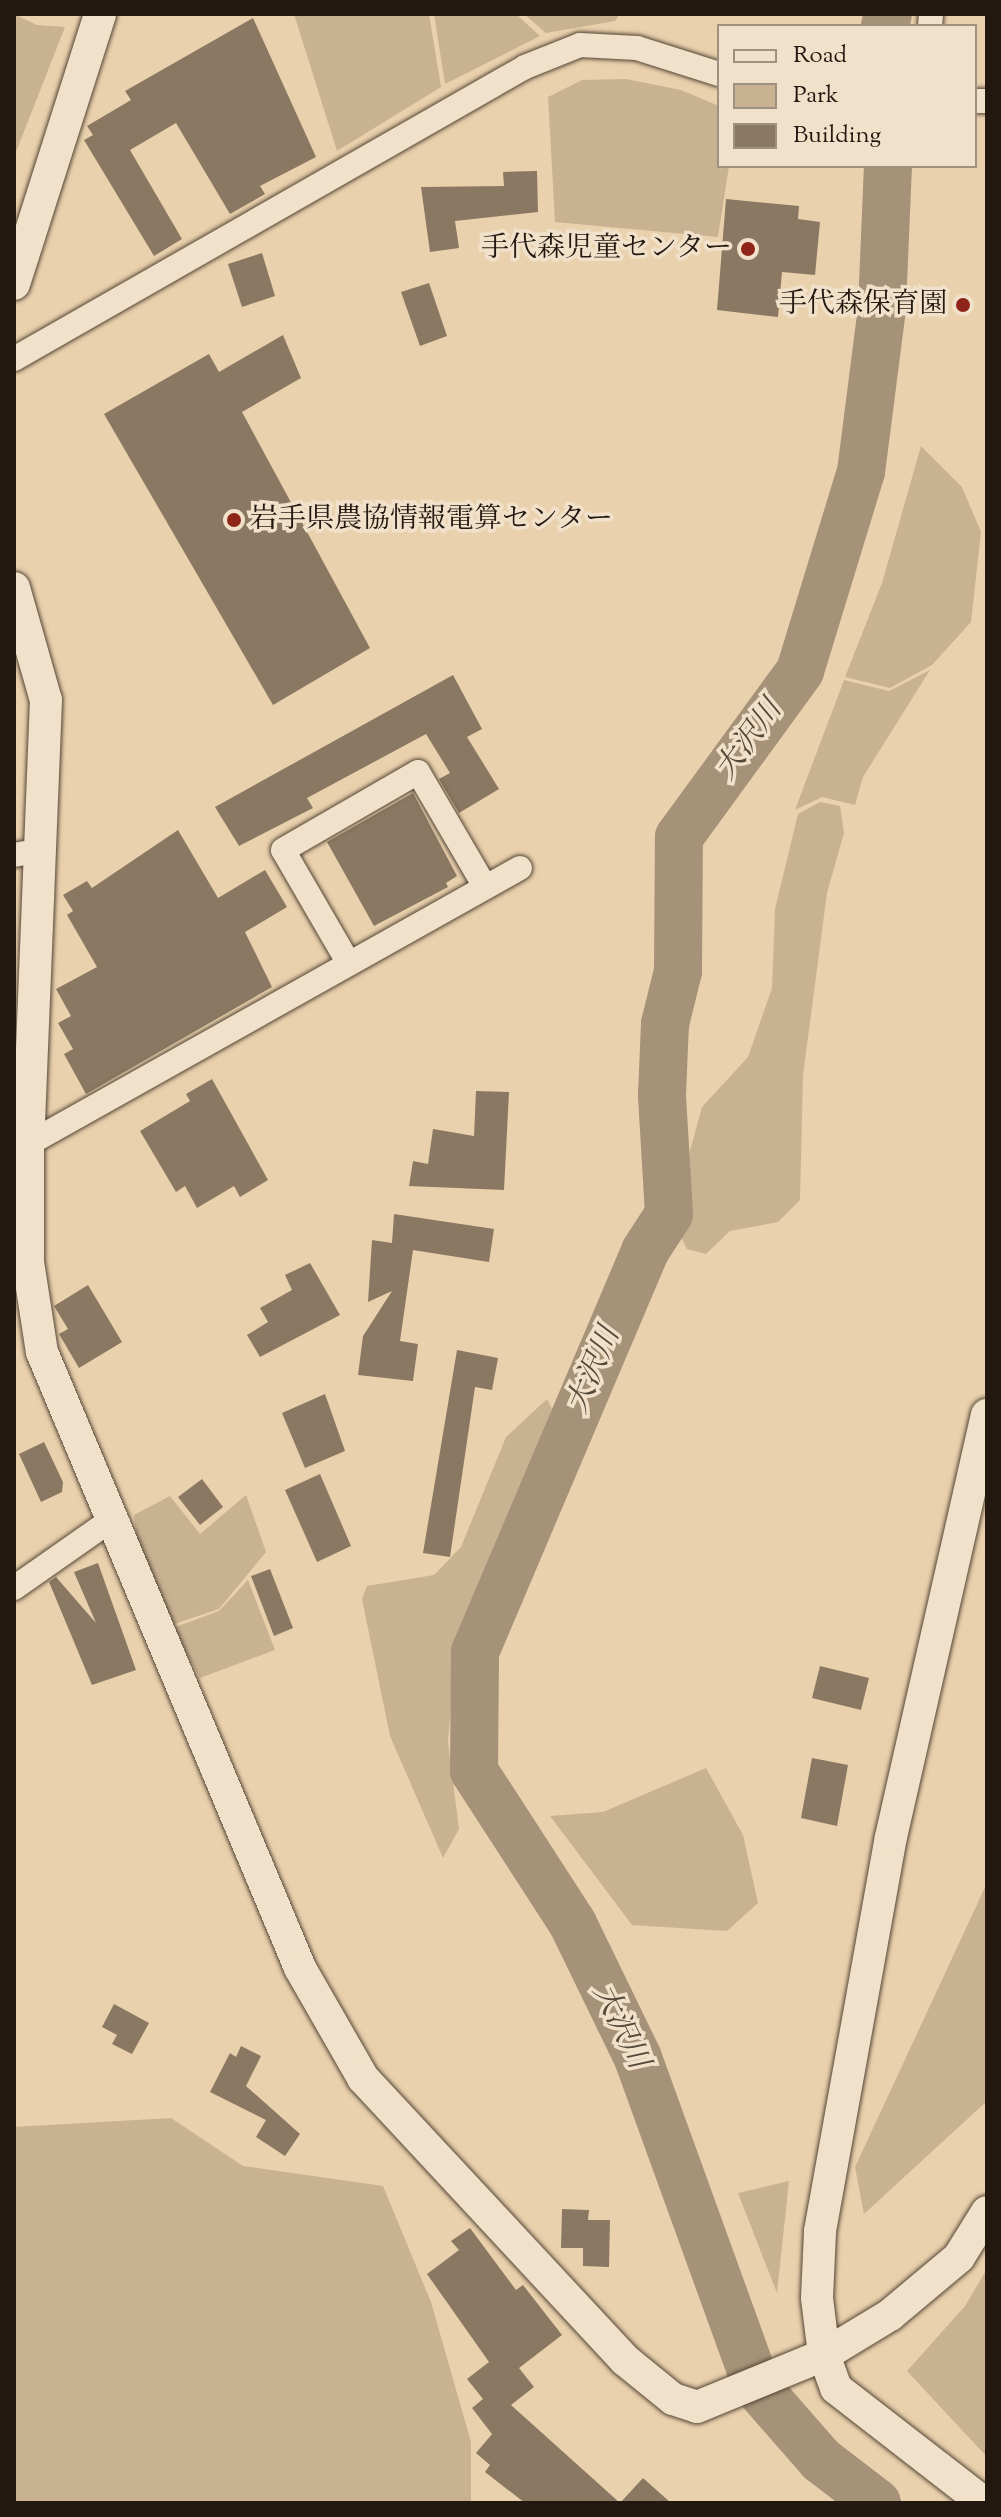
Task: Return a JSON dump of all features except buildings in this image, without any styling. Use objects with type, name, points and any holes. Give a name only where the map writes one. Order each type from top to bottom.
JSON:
[{"type":"street","points":[[14,284],[100,14]]},
{"type":"street","points":[[14,359],[525,67],[580,45],[637,48],[717,73]]},
{"type":"street","points":[[14,588],[46,700],[28,852],[24,1011],[28,1262],[42,1352],[300,1968],[363,2078],[625,2360],[673,2399],[697,2407],[721,2401],[810,2360],[890,2315],[959,2257],[987,2212]]},
{"type":"street","points":[[348,962],[283,850],[418,772],[484,885]]},
{"type":"street","points":[[28,1144],[484,885],[520,868]]},
{"type":"street","points":[[984,2503],[836,2388],[810,2360],[820,2231],[847,2070],[891,1837],[987,1415]]},
{"type":"street","points":[[14,1588],[111,1520]]},
{"type":"green space","points":[[14,14],[37,25],[65,27],[14,157]]},
{"type":"green space","points":[[294,14],[429,14],[441,87],[337,151]]},
{"type":"green space","points":[[434,14],[516,14],[540,36],[445,84]]},
{"type":"green space","points":[[524,14],[620,14],[615,21],[546,33]]},
{"type":"green space","points":[[626,79],[681,90],[717,105],[717,168],[729,168],[718,237],[555,222],[548,97],[582,80]]},
{"type":"green space","points":[[921,446],[962,487],[981,532],[971,622],[932,665],[890,688],[845,677],[882,583]]},
{"type":"green space","points":[[930,670],[863,777],[855,805],[822,797],[795,810],[844,680],[889,691]]},
{"type":"green space","points":[[820,802],[840,806],[844,833],[827,893],[803,1075],[800,1200],[778,1222],[730,1231],[706,1254],[687,1249],[679,1233],[685,1169],[702,1107],[748,1057],[772,988],[775,909],[798,814]]},
{"type":"green space","points":[[547,1399],[552,1409],[456,1645],[448,1742],[459,1829],[443,1858],[390,1736],[362,1599],[367,1586],[434,1575],[461,1547],[506,1437]]},
{"type":"green space","points":[[246,1495],[266,1552],[219,1609],[171,1625],[139,1555],[134,1515],[170,1496],[200,1534]]},
{"type":"green space","points":[[248,1580],[275,1650],[200,1678],[173,1628],[219,1611]]},
{"type":"green space","points":[[706,1768],[743,1835],[758,1903],[727,1931],[632,1925],[550,1816],[603,1812]]},
{"type":"green space","points":[[987,1883],[987,2101],[864,2214],[855,2167]]},
{"type":"green space","points":[[171,2118],[243,2166],[383,2186],[431,2302],[471,2442],[471,2503],[14,2503],[14,2127]]},
{"type":"green space","points":[[789,2181],[777,2293],[738,2193]]},
{"type":"green space","points":[[987,2269],[987,2457],[907,2371],[965,2306]]},
{"type":"waterway","name":"大沢川","points":[[886,24],[888,14]]},
{"type":"waterway","name":"大沢川","points":[[877,2503],[821,2460],[757,2387],[638,2058],[573,1924],[474,1771],[475,1652],[645,1251],[669,1214],[662,1095],[665,1024],[678,971],[679,837],[800,671],[861,472],[882,308],[888,168]]},
{"type":"place","name":"手代森児童センター","points":[[748,249]]},
{"type":"place","name":"手代森保育園","points":[[963,305]]},
{"type":"place","name":"岩手県農協情報電算センター","points":[[234,520]]}]
